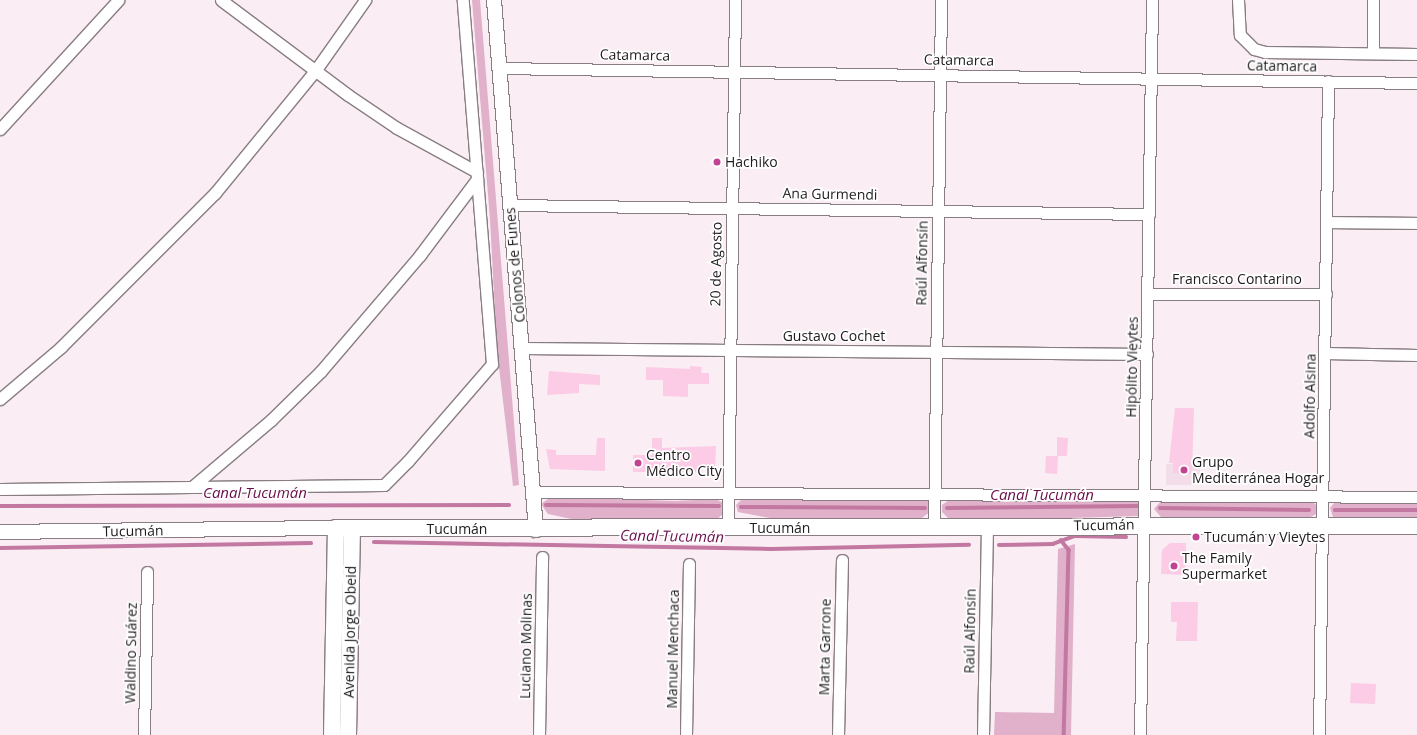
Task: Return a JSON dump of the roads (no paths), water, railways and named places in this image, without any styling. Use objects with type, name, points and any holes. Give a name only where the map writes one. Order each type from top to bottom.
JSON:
[{"type":"main road","name":"Tucumán","points":[[344,528],[536,530],[987,527],[1144,524],[1417,526]]},
{"type":"main road","name":"Avenida Jorge Obeid","points":[[332,735],[344,528]]},
{"type":"main road","name":"Avenida Jorge Obeid","points":[[344,528],[348,735]]},
{"type":"street","points":[[0,129],[118,0]]},
{"type":"street","points":[[221,0],[315,71],[398,128],[477,175]]},
{"type":"street","points":[[0,399],[61,347],[155,256],[215,193],[315,71],[365,0]]},
{"type":"street","points":[[0,490],[384,485],[408,461],[492,364],[463,0]]},
{"type":"street","name":"Colonos de Funes","points":[[494,0],[536,530]]},
{"type":"street","name":"20 de Agosto","points":[[728,528],[735,0]]},
{"type":"street","name":"Raúl Alfonsín","points":[[934,527],[941,0]]},
{"type":"street","name":"Hipólito Vieytes","points":[[1140,735],[1152,0]]},
{"type":"street","points":[[1238,0],[1240,35],[1254,49],[1417,54]]},
{"type":"street","points":[[1373,53],[1374,0]]},
{"type":"street","name":"Catamarca","points":[[500,68],[1417,83]]},
{"type":"street","name":"Adolfo Alsina","points":[[1319,735],[1324,525],[1328,81]]},
{"type":"street","points":[[192,487],[271,420],[321,371],[420,255],[477,175]]},
{"type":"street","name":"Ana Gurmendi","points":[[510,205],[1149,214]]},
{"type":"street","points":[[1327,222],[1417,223]]},
{"type":"street","name":"Francisco Contarino","points":[[1148,294],[1326,294]]},
{"type":"street","name":"Gustavo Cochet","points":[[522,348],[1147,354]]},
{"type":"street","points":[[1325,354],[1417,355]]},
{"type":"street","name":"Tucumán","points":[[533,492],[934,496],[1417,497]]},
{"type":"street","name":"Raúl Alfonsín","points":[[983,735],[987,527]]},
{"type":"street","name":"Tucumán","points":[[0,532],[344,528]]},
{"type":"street","name":"Luciano Molinas","points":[[539,735],[542,558]]},
{"type":"street","name":"Marta Garrone","points":[[838,735],[842,560]]},
{"type":"street","name":"Manuel Menchaca","points":[[686,735],[689,564]]},
{"type":"street","name":"Waldino Suárez","points":[[144,735],[147,572]]},
{"type":"waterway","name":"Canal Tucumán","points":[[0,506],[509,505]]},
{"type":"waterway","name":"Canal Tucumán","points":[[546,505],[719,506]]},
{"type":"waterway","name":"Canal Tucumán","points":[[947,508],[1137,506]]},
{"type":"waterway","name":"Canal Tucumán","points":[[741,507],[925,508]]},
{"type":"waterway","name":"Canal Tucumán","points":[[1160,508],[1309,510]]},
{"type":"waterway","name":"Canal Tucumán","points":[[1335,510],[1417,510]]},
{"type":"waterway","name":"Canal Tucumán","points":[[999,545],[1053,544],[1075,536],[1126,537]]},
{"type":"waterway","points":[[1061,540],[1069,550],[1064,735]]},
{"type":"waterway","name":"Canal Tucumán","points":[[374,542],[771,549],[969,545]]},
{"type":"waterway","name":"Canal Tucumán","points":[[0,548],[311,543]]},
{"type":"place","name":"Hachiko","points":[[717,162]]},
{"type":"place","name":"Centro Médico City","points":[[638,463]]},
{"type":"place","name":"Grupo Mediterránea Hogar","points":[[1184,470]]},
{"type":"place","name":"Tucumán y Vieytes","points":[[1196,537]]},
{"type":"place","name":"The Family Supermarket","points":[[1174,566]]}]
